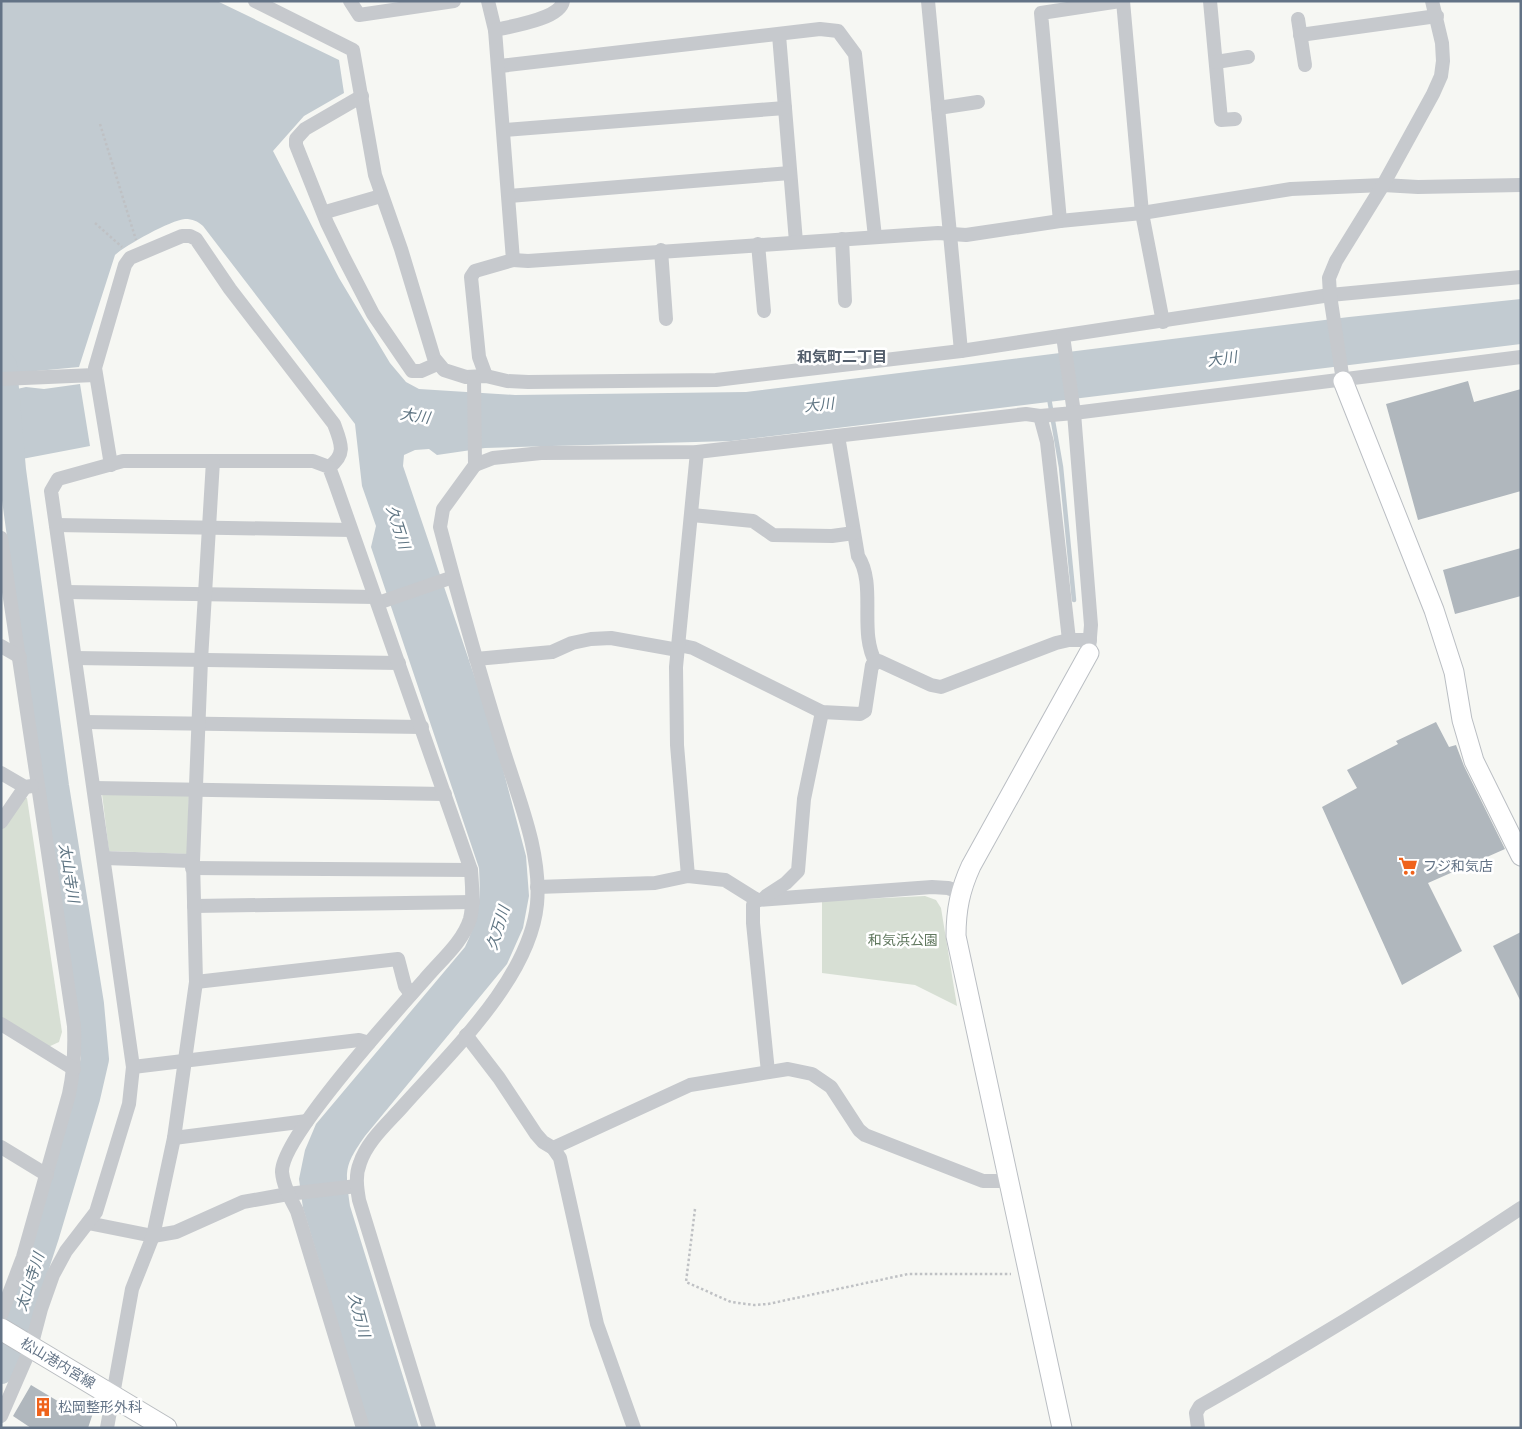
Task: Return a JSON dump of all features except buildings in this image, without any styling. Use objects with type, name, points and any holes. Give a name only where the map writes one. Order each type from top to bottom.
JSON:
[{"type":"main road","name":"松山港内宮線","points":[[2,1325],[28,1345],[166,1428]]},
{"type":"street","points":[[255,1],[353,50],[375,175],[437,364],[444,370],[478,380],[528,382],[716,380],[1063,339],[1163,322],[1521,277]]},
{"type":"street","points":[[350,1],[359,14],[454,1]]},
{"type":"street","points":[[488,1],[495,30],[500,66],[513,260]]},
{"type":"street","points":[[495,30],[552,15],[562,6],[563,1]]},
{"type":"street","points":[[928,1],[961,351]]},
{"type":"street","points":[[1060,221],[1041,13],[1122,1],[1142,213],[1163,322]]},
{"type":"street","points":[[1432,1],[1437,16],[1443,61],[1441,76],[1383,185],[1336,261],[1330,278],[1331,300],[1342,377],[1437,618],[1454,672],[1462,720],[1474,760],[1521,856]]},
{"type":"street","points":[[1213,2],[1221,120],[1235,119]]},
{"type":"street","points":[[1300,35],[1437,16]]},
{"type":"street","points":[[1298,19],[1305,65]]},
{"type":"street","points":[[500,66],[820,29],[838,31],[855,54],[875,237]]},
{"type":"street","points":[[779,35],[796,242]]},
{"type":"street","points":[[1216,62],[1248,57]]},
{"type":"street","points":[[362,96],[305,129],[296,139],[296,146],[326,223],[379,322],[412,371],[437,364]]},
{"type":"street","points":[[938,108],[978,102]]},
{"type":"street","points":[[504,130],[785,108]]},
{"type":"street","points":[[509,196],[790,173]]},
{"type":"street","points":[[429,1428],[353,1187],[359,1164],[373,1140],[466,1035],[510,978],[518,964],[531,931],[537,904],[536,867],[528,832],[476,659],[449,578],[440,527],[443,509],[476,460],[479,357],[471,277],[475,271],[513,260],[528,261],[661,250],[875,237],[966,234],[1060,221],[1142,213],[1291,190],[1383,185],[1418,187],[1521,186]]},
{"type":"street","points":[[329,211],[381,196]]},
{"type":"street","points":[[111,464],[95,375],[125,265],[130,258],[182,236],[190,236],[196,239],[230,289],[334,424],[341,446],[341,454],[338,460],[329,467]]},
{"type":"street","points":[[842,239],[845,301]]},
{"type":"street","points":[[758,244],[764,311]]},
{"type":"street","points":[[661,250],[666,319]]},
{"type":"street","points":[[1062,1428],[956,936],[956,918],[960,892],[971,866],[1089,647],[1091,625],[1063,339]]},
{"type":"street","points":[[476,460],[541,453],[697,452],[1026,414],[1042,416],[1342,377],[1521,357]]},
{"type":"street","points":[[1,378],[95,375]]},
{"type":"street","points":[[1042,416],[1047,442],[1069,640]]},
{"type":"street","points":[[838,436],[854,533],[865,578],[869,651],[876,663]]},
{"type":"street","points":[[688,876],[677,745],[678,648],[697,452]]},
{"type":"street","points":[[1,1416],[54,1274],[66,1251],[96,1212],[129,1104],[133,1067],[51,491],[58,479],[123,461],[313,461],[329,467]]},
{"type":"street","points":[[107,1428],[132,1289],[153,1236],[174,1138],[196,982],[192,864],[204,594],[214,461]]},
{"type":"street","points":[[329,467],[351,530],[380,600],[399,663],[471,870],[473,902],[469,920],[458,941],[368,1044],[307,1121],[284,1161],[283,1180],[293,1193],[363,1428]]},
{"type":"street","points":[[692,515],[753,521],[773,535],[832,536],[854,533]]},
{"type":"street","points":[[56,525],[351,530]]},
{"type":"street","points":[[1,538],[20,657],[31,786],[74,1026],[74,1069],[47,1175],[2,1325]]},
{"type":"street","points":[[66,592],[204,594],[380,600],[449,578]]},
{"type":"street","points":[[476,659],[552,652],[572,643],[610,638],[678,648],[693,648],[822,712],[860,714],[865,711],[872,666],[879,661],[931,685],[941,687],[1022,654],[1069,640],[1089,647]]},
{"type":"street","points":[[1,646],[20,657]]},
{"type":"street","points":[[76,658],[399,663]]},
{"type":"street","points":[[811,895],[804,888],[798,871],[804,799],[822,712]]},
{"type":"street","points":[[85,722],[422,727]]},
{"type":"street","points":[[1,773],[31,786]]},
{"type":"street","points":[[1,822],[31,786]]},
{"type":"street","points":[[94,788],[445,794]]},
{"type":"street","points":[[104,858],[192,864],[471,870]]},
{"type":"street","points":[[768,1072],[752,911],[753,905],[761,898],[786,883],[798,871]]},
{"type":"street","points":[[537,887],[655,883],[688,876],[725,880],[761,898],[932,887],[948,888],[960,892]]},
{"type":"street","points":[[194,906],[473,902]]},
{"type":"street","points":[[196,982],[398,959],[405,986],[412,994]]},
{"type":"street","points":[[1,1024],[74,1069]]},
{"type":"street","points":[[466,1035],[499,1078],[536,1134],[543,1142],[553,1148],[564,1170],[597,1324],[634,1428]]},
{"type":"street","points":[[133,1067],[359,1040],[368,1044]]},
{"type":"street","points":[[553,1148],[690,1085],[788,1069],[812,1074],[831,1087],[864,1135],[983,1181],[1009,1182]]},
{"type":"street","points":[[174,1138],[307,1121]]},
{"type":"street","points":[[1,1147],[47,1175]]},
{"type":"street","points":[[88,1223],[153,1236],[176,1232],[243,1202],[293,1193],[353,1187]]},
{"type":"street","points":[[1198,1428],[1196,1413],[1200,1406],[1319,1338],[1428,1270],[1521,1208]]},
{"type":"path","points":[[100,124],[136,241]]},
{"type":"path","points":[[95,223],[123,248]]},
{"type":"path","points":[[695,1209],[686,1282],[731,1302],[768,1304],[908,1274],[1028,1274]]},
{"type":"green space","points":[[102,794],[189,795],[187,854],[109,851]]},
{"type":"green space","points":[[22,796],[27,798],[62,1032],[59,1042],[46,1048],[1,1021],[1,829]]},
{"type":"green space","name":"和気浜公園","points":[[925,896],[936,900],[941,908],[957,1006],[915,985],[822,973],[822,901]]},
{"type":"water","points":[[1,1],[217,1],[339,60],[344,93],[304,116],[273,151],[339,278],[390,363],[406,382],[419,389],[515,395],[746,392],[1349,317],[1521,299],[1521,344],[731,441],[485,448],[437,455],[429,449],[415,450],[404,455],[403,466],[492,728],[526,856],[529,896],[523,928],[507,964],[365,1136],[350,1162],[347,1184],[350,1206],[419,1428],[369,1428],[303,1208],[299,1179],[305,1150],[316,1124],[465,947],[478,909],[480,890],[479,868],[371,547],[376,526],[362,486],[355,424],[203,226],[193,220],[178,220],[129,245],[115,255],[79,367],[15,373],[14,365],[1,366]]},
{"type":"water","points":[[15,383],[17,389],[26,387],[44,389],[80,384],[90,446],[1,463],[1,384]]},
{"type":"waterway","name":"太山寺川","points":[[1,1370],[45,1236],[86,1098],[95,1059],[90,1004],[55,786],[12,470],[3,366]]},
{"type":"waterway","points":[[1049,398],[1061,467],[1074,600]]},
{"type":"place","name":"フジ和気店","points":[[1408,866]]},
{"type":"place","name":"松岡整形外科","points":[[43,1407]]},
{"type":"district","name":"和気町二丁目","points":[[842,357]]},
{"type":"water label","name":"大川","points":[[1222,359]]},
{"type":"water label","name":"大川","points":[[819,405]]},
{"type":"water label","name":"大川","points":[[415,416]]},
{"type":"water label","name":"久万川","points":[[398,527]]},
{"type":"water label","name":"久万川","points":[[498,928]]},
{"type":"water label","name":"久万川","points":[[359,1315]]}]
